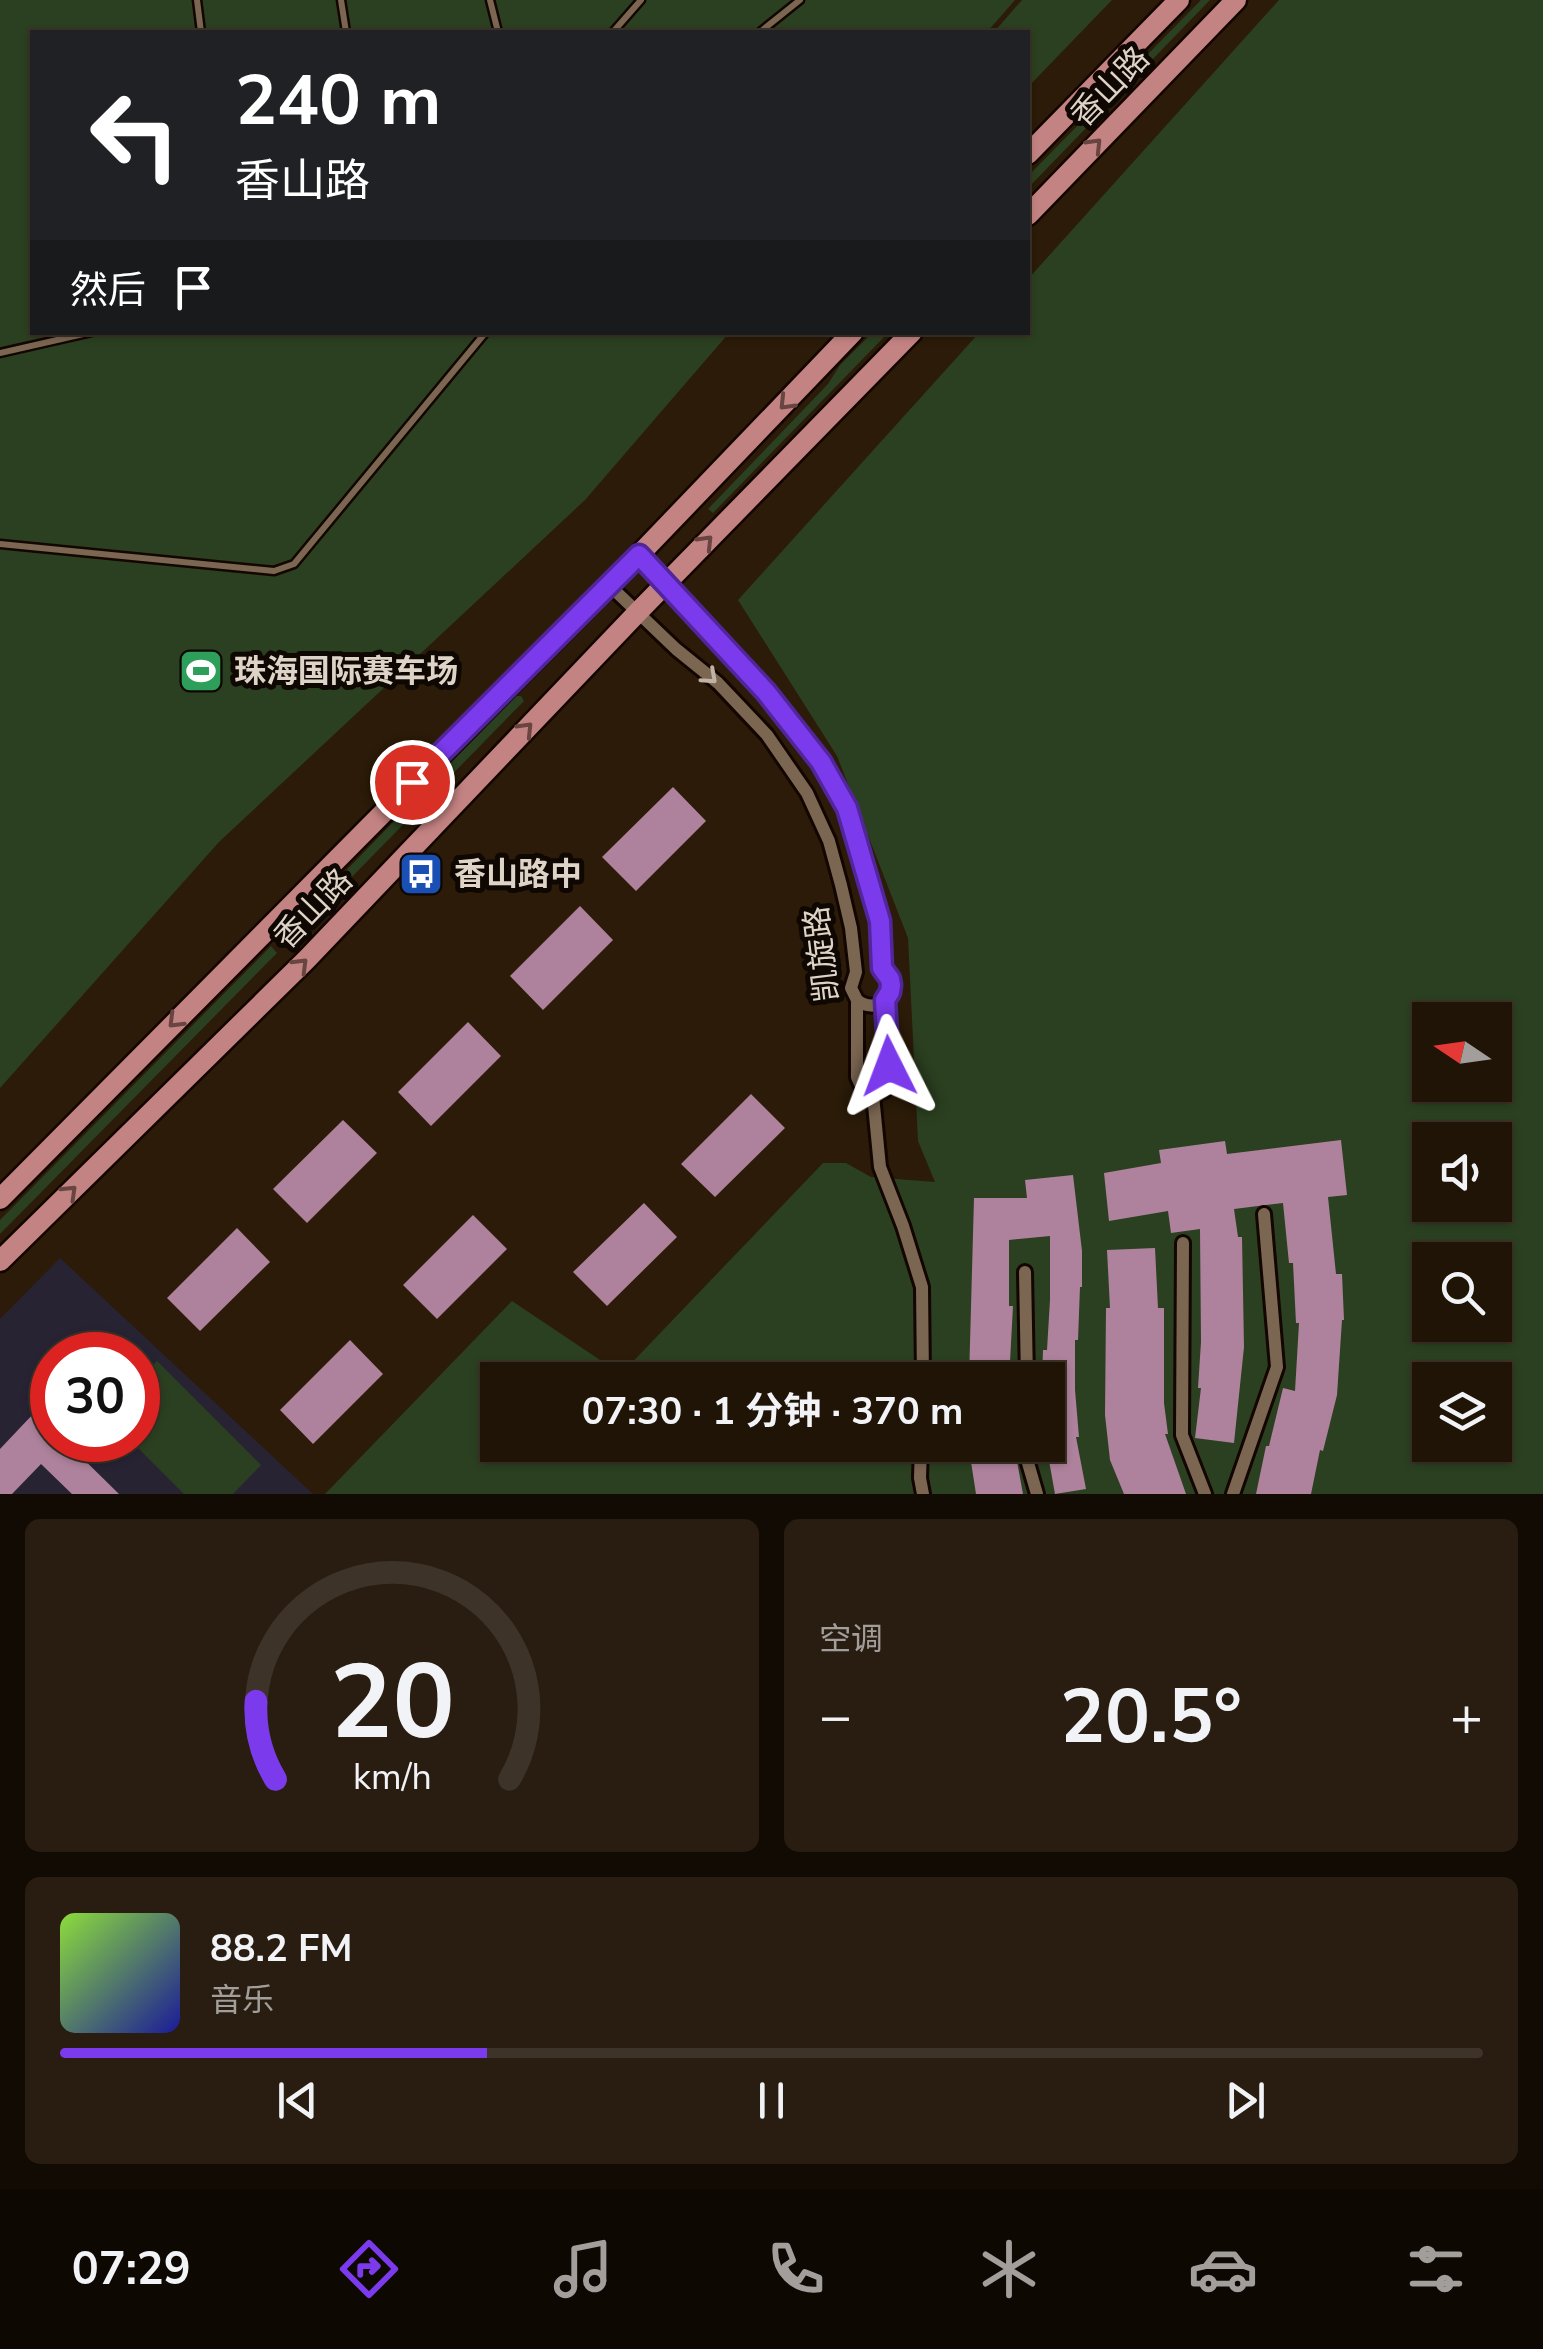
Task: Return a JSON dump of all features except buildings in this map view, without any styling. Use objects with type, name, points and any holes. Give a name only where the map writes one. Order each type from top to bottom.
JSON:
[{"type":"main road","name":"香山路","points":[[1030,152],[1179,0]]},
{"type":"main road","name":"香山路","points":[[1030,213],[1236,0]]},
{"type":"main road","name":"香山路","points":[[0,1199],[639,555],[851,335]]},
{"type":"main road","name":"香山路","points":[[0,1260],[307,959],[909,335]]},
{"type":"street","name":"凯旋路","points":[[608,584],[718,683],[755,722],[807,794],[829,840],[851,928],[856,972],[850,988],[856,1000],[857,1077],[864,1093],[884,1091],[890,1082],[885,1000],[891,985],[882,968],[880,921],[847,808],[821,762],[766,692],[639,555]]},
{"type":"street","points":[[856,972],[869,965],[882,968]]},
{"type":"street","points":[[856,1000],[869,1006],[885,1000]]},
{"type":"street","name":"凯旋路","points":[[873,1095],[880,1166],[922,1287],[923,1362]]},
{"type":"street","points":[[1233,1494],[1277,1367],[1264,1214]]},
{"type":"street","points":[[1183,1243],[1182,1435],[1205,1494]]},
{"type":"street","points":[[1025,1272],[1027,1362]]},
{"type":"street","points":[[920,1462],[923,1494]]},
{"type":"street","points":[[1028,1462],[1037,1494]]},
{"type":"lane","points":[[197,0],[201,30]]},
{"type":"lane","points":[[341,0],[346,30]]},
{"type":"lane","points":[[490,0],[498,30]]},
{"type":"lane","points":[[615,30],[641,0]]},
{"type":"lane","points":[[762,30],[800,0]]},
{"type":"lane","points":[[0,353],[79,335]]},
{"type":"lane","points":[[0,544],[274,571],[294,564],[484,335]]},
{"type":"shaded area","points":[[60,1258],[139,1332],[30,1332],[30,1462],[160,1462],[160,1351],[313,1494],[0,1494],[0,1319]]},
{"type":"green space","name":"珠海国际赛车场","points":[[0,0],[1015,0],[989,30],[30,30],[30,335],[727,335],[585,500],[219,842],[0,1088]]},
{"type":"green space","points":[[1022,0],[1112,0],[1030,85],[1030,30],[996,30]]},
{"type":"green space","points":[[1201,0],[1210,0],[1030,186],[1030,174]]},
{"type":"green space","points":[[1279,0],[1543,0],[1543,1494],[325,1494],[512,1301],[603,1362],[480,1362],[480,1462],[1065,1462],[1065,1362],[632,1362],[823,1163],[846,1163],[871,1177],[935,1182],[918,1141],[908,938],[837,756],[738,600],[977,335],[1030,335],[1030,277]]},
{"type":"green space","points":[[870,335],[886,335],[713,513],[708,509],[828,384],[840,365]]},
{"type":"green space","points":[[516,696],[524,701],[302,928],[296,922]]},
{"type":"green space","points":[[271,946],[277,953],[0,1234],[0,1220]]},
{"type":"green space","points":[[160,1364],[261,1465],[233,1494],[184,1494],[152,1462],[160,1462]]},
{"type":"place","name":"珠海国际赛车场","points":[[201,671]]},
{"type":"place","name":"香山路中","points":[[421,874]]},
{"type":"route","points":[[412,782],[639,555],[766,692],[821,762],[847,808],[880,921],[882,968],[891,985],[885,1000],[889,1066]]}]
